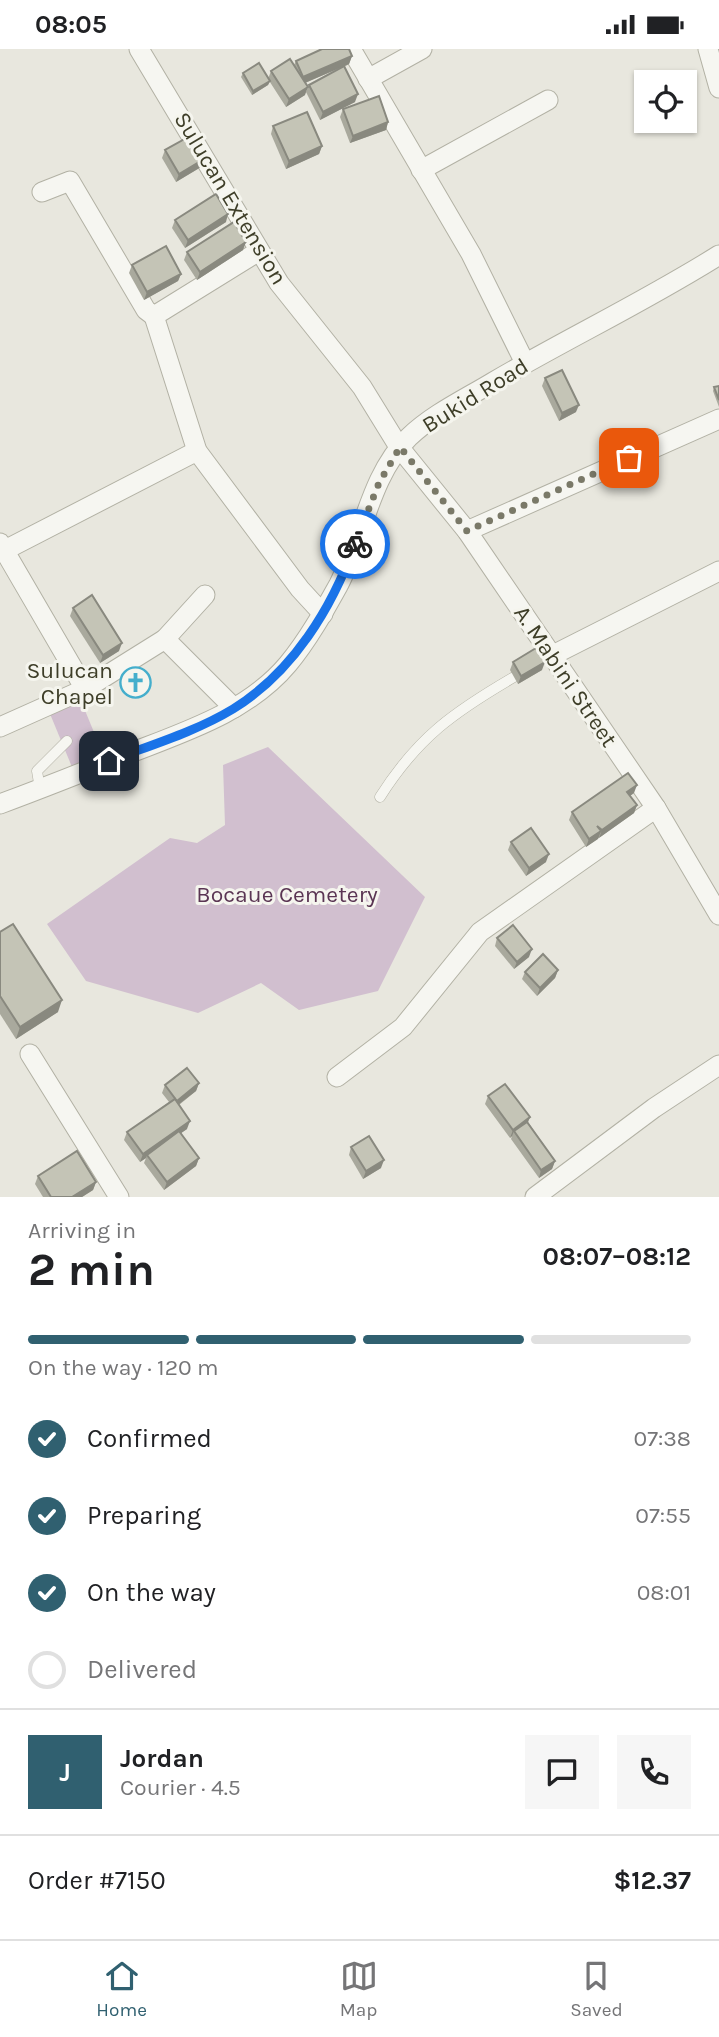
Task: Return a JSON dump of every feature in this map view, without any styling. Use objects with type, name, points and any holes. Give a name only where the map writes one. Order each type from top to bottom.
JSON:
[{"type":"street","name":"Sulucan Extension","points":[[139,49],[198,143],[258,251],[279,283],[362,387],[400,447]]},
{"type":"street","points":[[351,49],[471,254],[525,363]]},
{"type":"street","points":[[368,79],[422,49]]},
{"type":"street","points":[[708,49],[719,88]]},
{"type":"street","points":[[421,170],[548,100]]},
{"type":"street","points":[[42,192],[70,181],[146,310],[155,316],[197,451],[300,589],[323,614]]},
{"type":"street","points":[[155,316],[258,251]]},
{"type":"street","name":"Bukid Road","points":[[0,804],[201,725],[234,708],[287,665],[323,614],[346,568],[379,483],[400,447],[428,422],[525,363],[719,255]]},
{"type":"street","points":[[467,531],[719,419]]},
{"type":"street","name":"A. Mabini Street","points":[[400,447],[467,531],[545,660],[656,808],[719,915]]},
{"type":"street","points":[[85,689],[2,549],[197,451]]},
{"type":"street","points":[[545,660],[719,571]]},
{"type":"street","points":[[0,727],[85,689],[165,639],[205,595]]},
{"type":"street","points":[[165,639],[234,708]]},
{"type":"street","points":[[337,1077],[403,1027],[480,932],[656,808]]},
{"type":"street","points":[[30,1053],[119,1197]]},
{"type":"street","points":[[534,1197],[654,1108],[719,1065]]},
{"type":"lane","points":[[380,797],[400,766],[423,739],[470,704],[514,677]]},
{"type":"lane","points":[[40,789],[37,771],[67,741]]},
{"type":"green space","points":[[79,696],[103,754],[72,767],[48,709]]},
{"type":"green space","name":"Bocaue Cemetery","points":[[268,747],[425,897],[378,991],[299,1010],[261,983],[198,1013],[86,981],[47,924],[170,838],[197,843],[225,825],[223,765]]},
{"type":"building","points":[[322,49],[349,49],[352,56],[303,77],[296,61]]},
{"type":"building","points":[[290,59],[308,87],[289,99],[271,71]]},
{"type":"building","points":[[259,63],[270,81],[253,91],[243,73]]},
{"type":"building","points":[[344,66],[358,94],[323,112],[309,85]]},
{"type":"building","points":[[379,96],[388,122],[353,136],[343,109]]},
{"type":"building","points":[[307,112],[322,146],[289,161],[273,126]]},
{"type":"building","points":[[190,136],[204,159],[179,174],[165,150]]},
{"type":"building","points":[[216,194],[228,214],[188,240],[175,220]]},
{"type":"building","points":[[234,222],[246,242],[200,272],[187,252]]},
{"type":"building","points":[[166,246],[181,274],[147,292],[132,265]]},
{"type":"building","points":[[562,370],[579,405],[562,413],[545,378]]},
{"type":"building","points":[[719,386],[719,400],[714,387]]},
{"type":"building","points":[[92,595],[122,643],[103,655],[73,608]]},
{"type":"building","points":[[536,648],[545,662],[521,676],[513,662]]},
{"type":"building","points":[[628,773],[637,785],[627,792],[637,805],[602,830],[597,826],[601,831],[589,839],[572,812]]},
{"type":"building","points":[[531,828],[549,854],[529,868],[511,842]]},
{"type":"building","points":[[13,924],[62,1000],[20,1027],[0,996],[0,932]]},
{"type":"building","points":[[513,925],[532,949],[517,962],[497,938]]},
{"type":"building","points":[[543,954],[558,970],[540,988],[525,972]]},
{"type":"building","points":[[187,1068],[199,1083],[177,1101],[165,1085]]},
{"type":"building","points":[[505,1084],[530,1117],[513,1130],[488,1096]]},
{"type":"building","points":[[175,1099],[190,1121],[143,1154],[127,1132]]},
{"type":"building","points":[[527,1122],[555,1161],[541,1170],[514,1131]]},
{"type":"building","points":[[179,1131],[199,1158],[167,1182],[147,1155]]},
{"type":"building","points":[[369,1136],[384,1160],[366,1171],[351,1147]]},
{"type":"building","points":[[77,1151],[96,1182],[72,1197],[51,1197],[38,1176]]},
{"type":"way so far","points":[[355,544],[379,483],[400,447],[467,531],[629,458]]},
{"type":"place","name":"Sulucan Chapel","points":[[136,683]]},
{"type":"route","points":[[109,761],[201,725],[234,708],[264,686],[287,665],[323,614],[355,544]]}]
